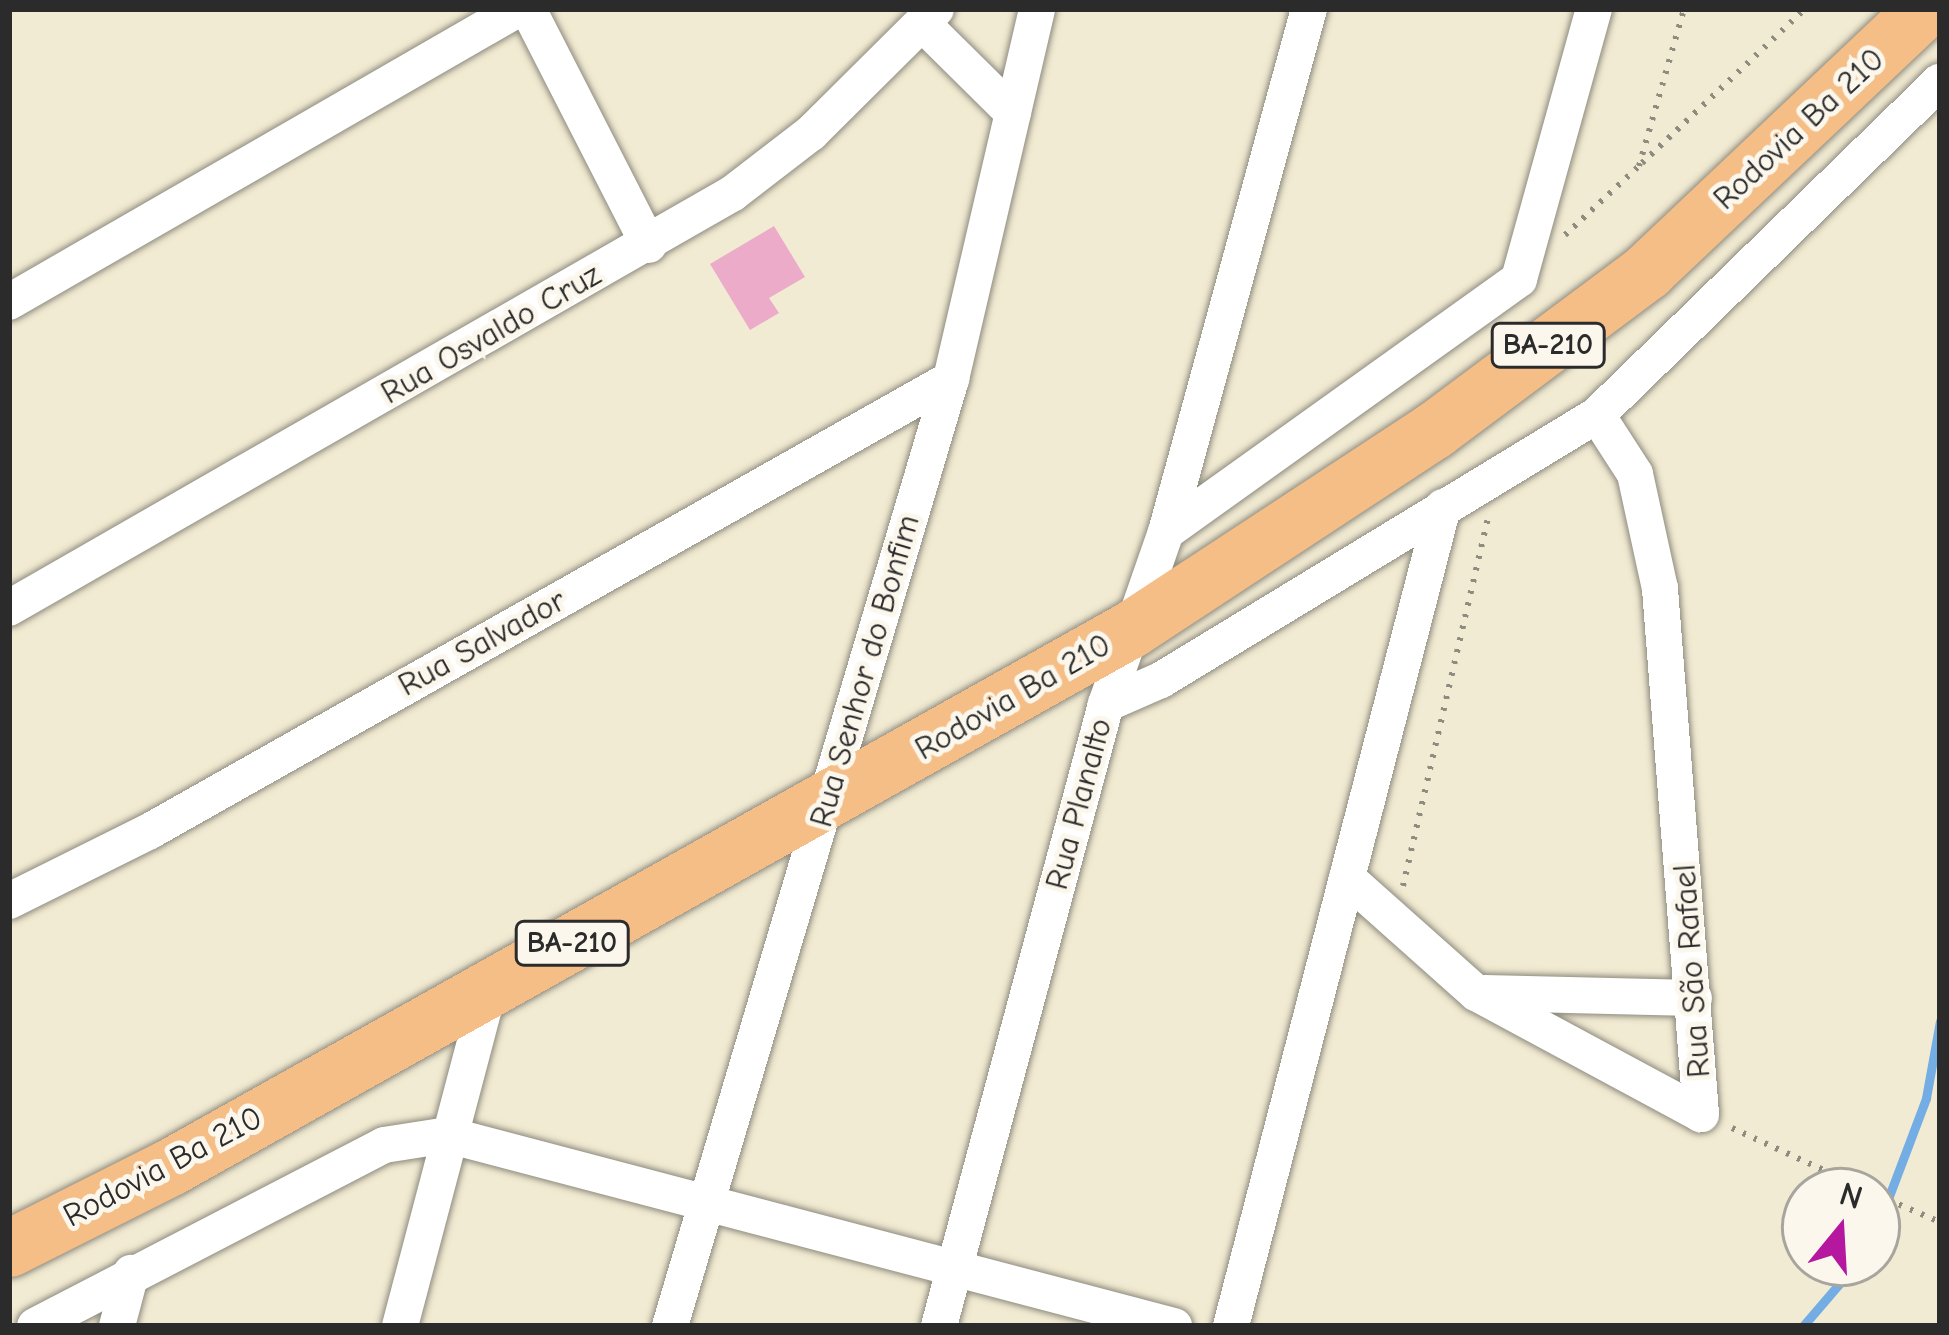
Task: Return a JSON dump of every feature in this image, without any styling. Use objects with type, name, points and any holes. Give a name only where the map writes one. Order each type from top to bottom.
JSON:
[{"type":"main road","name":"Rodovia Ba 210","points":[[9,1248],[827,804],[1131,629],[1434,430],[1647,271],[1924,9]]},
{"type":"street","points":[[9,302],[518,9]]},
{"type":"street","points":[[528,9],[649,245]]},
{"type":"street","name":"Rua Senhor do Bonfim","points":[[670,1326],[704,1196],[827,804],[951,379],[1037,9]]},
{"type":"street","name":"Rua Planalto","points":[[939,1326],[1106,704],[1166,532],[1309,9]]},
{"type":"street","points":[[1166,532],[1519,279],[1594,9]]},
{"type":"street","points":[[930,17],[1013,113]]},
{"type":"street","name":"Rua Osvaldo Cruz","points":[[9,608],[649,245],[812,133],[930,17]]},
{"type":"street","name":"Rodovia Ba 210","points":[[1106,704],[1161,680],[1597,415],[1940,82]]},
{"type":"street","name":"Rua Salvador","points":[[9,901],[150,831],[951,379]]},
{"type":"street","name":"Rua São Rafael","points":[[1597,415],[1635,475],[1660,590],[1701,1114]]},
{"type":"street","points":[[1231,1326],[1443,507]]},
{"type":"street","name":"Rua São Rafael","points":[[1347,878],[1394,925],[1476,993],[1701,1114]]},
{"type":"street","points":[[400,1326],[488,988]]},
{"type":"street","points":[[1476,993],[1694,998]]},
{"type":"street","points":[[35,1326],[384,1145],[448,1135],[704,1196],[1174,1326]]},
{"type":"street","points":[[117,1326],[130,1273]]},
{"type":"path","points":[[1639,166],[1684,9]]},
{"type":"path","points":[[1519,279],[1805,9]]},
{"type":"path","points":[[1394,925],[1498,473]]},
{"type":"path","points":[[1701,1114],[1817,1167]]},
{"type":"path","points":[[1901,1205],[1940,1222]]},
{"type":"building","points":[[774,226],[805,277],[769,298],[779,313],[750,330],[710,264]]},
{"type":"waterway","points":[[1900,1167],[1926,1098],[1940,1021]]},
{"type":"waterway","points":[[1803,1326],[1836,1287]]}]
